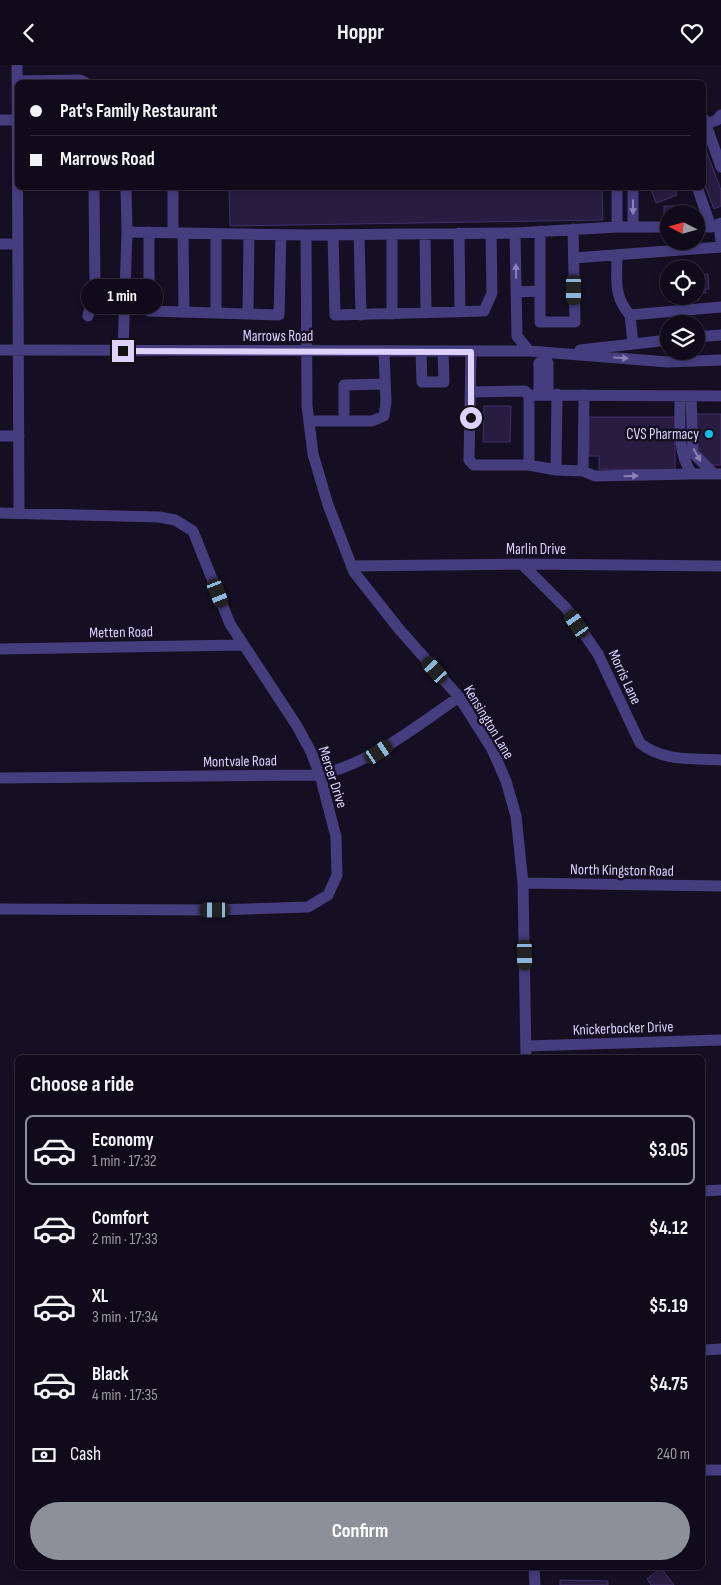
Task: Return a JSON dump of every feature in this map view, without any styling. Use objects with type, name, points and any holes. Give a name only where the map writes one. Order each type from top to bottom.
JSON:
[{"type":"street","points":[[17,65],[17,80]]},
{"type":"street","points":[[0,120],[15,120]]},
{"type":"street","points":[[714,120],[721,167]]},
{"type":"street","points":[[18,190],[19,513]]},
{"type":"street","points":[[88,316],[95,288],[94,190]]},
{"type":"street","points":[[123,351],[126,190]]},
{"type":"street","points":[[173,190],[184,312]]},
{"type":"street","points":[[617,190],[617,227]]},
{"type":"street","points":[[633,190],[633,227]]},
{"type":"street","points":[[699,190],[717,224],[721,241]]},
{"type":"street","points":[[126,232],[359,235],[516,233],[617,227],[660,227]]},
{"type":"street","points":[[540,231],[540,322],[575,322],[573,229]]},
{"type":"street","points":[[149,232],[149,311],[279,315],[282,235]]},
{"type":"street","points":[[459,233],[460,311]]},
{"type":"street","points":[[333,235],[336,315],[361,315],[484,311],[492,293],[490,233]]},
{"type":"street","points":[[516,233],[518,336],[529,351]]},
{"type":"street","points":[[216,234],[216,313]]},
{"type":"street","points":[[248,314],[249,234]]},
{"type":"street","points":[[392,234],[392,313]]},
{"type":"street","points":[[424,234],[426,313]]},
{"type":"street","name":"Kensington Lane","points":[[306,235],[309,421],[312,453],[328,505],[351,566],[399,629],[459,697],[492,749],[506,781],[516,816],[523,883],[526,1052]]},
{"type":"street","points":[[359,235],[361,315]]},
{"type":"street","points":[[0,244],[18,244]]},
{"type":"street","points":[[574,258],[721,247]]},
{"type":"street","points":[[617,255],[618,294],[620,303],[630,315],[633,344]]},
{"type":"street","points":[[516,292],[540,291]]},
{"type":"street","points":[[630,315],[721,307]]},
{"type":"street","points":[[705,336],[721,335]]},
{"type":"street","name":"Marrows Road","points":[[548,354],[660,341]]},
{"type":"street","name":"Marrows Road","points":[[0,350],[529,351],[668,362],[721,360]]},
{"type":"street","points":[[309,421],[372,421],[384,416],[384,352]]},
{"type":"street","points":[[421,352],[422,382],[444,382],[443,352]]},
{"type":"street","points":[[471,352],[471,418],[468,425],[469,460],[474,465],[529,465],[556,470],[583,471],[594,476],[717,474]]},
{"type":"street","points":[[544,394],[548,389],[548,354]]},
{"type":"street","points":[[344,421],[344,385],[385,385]]},
{"type":"street","points":[[471,392],[525,391],[529,395],[721,396]]},
{"type":"street","points":[[556,470],[557,394]]},
{"type":"street","points":[[529,395],[529,465]]},
{"type":"street","points":[[583,471],[584,395]]},
{"type":"street","points":[[685,396],[693,453],[717,474]]},
{"type":"street","points":[[685,396],[682,451],[685,465],[692,474]]},
{"type":"street","points":[[0,436],[19,436]]},
{"type":"street","name":"Mercer Drive","points":[[0,513],[175,520],[193,531],[230,624],[311,752],[320,775],[336,837],[337,875],[328,895],[308,907],[215,910],[0,909]]},
{"type":"street","name":"Marlin Drive","points":[[351,566],[522,564],[721,566]]},
{"type":"street","name":"Morris Lane","points":[[522,564],[566,609],[598,654],[640,743],[651,752],[671,758],[721,760]]},
{"type":"street","name":"Metten Road","points":[[0,649],[242,645]]},
{"type":"street","name":"Montvale Road","points":[[0,778],[320,775],[346,768],[379,752],[459,697]]},
{"type":"street","name":"North Kingston Road","points":[[523,883],[721,886]]},
{"type":"street","name":"Knickerbocker Drive","points":[[526,1052],[721,1040]]},
{"type":"street","points":[[705,1191],[721,1190]]},
{"type":"street","points":[[705,1350],[721,1349]]},
{"type":"street","points":[[705,1470],[721,1469]]},
{"type":"street","points":[[534,1570],[535,1585]]},
{"type":"building","points":[[706,150],[721,190],[721,206],[714,209],[706,188]]},
{"type":"building","points":[[229,190],[602,190],[603,220],[230,226]]},
{"type":"building","points":[[651,190],[675,190],[677,195],[656,203]]},
{"type":"building","points":[[705,274],[708,274],[709,289],[705,289]]},
{"type":"building","points":[[484,406],[511,406],[510,442],[483,442]]},
{"type":"building","name":"CVS Pharmacy","points":[[696,414],[721,414],[721,465],[710,465],[696,453]]},
{"type":"building","points":[[589,417],[675,417],[675,470],[599,469],[599,456],[589,456]]},
{"type":"building","points":[[658,1570],[663,1570],[674,1585],[651,1585],[647,1579]]},
{"type":"building","points":[[560,1580],[608,1581],[608,1585],[560,1585]]},
{"type":"place","name":"CVS Pharmacy","points":[[709,434]]},
{"type":"route","points":[[123,351],[471,352],[471,418]]}]
